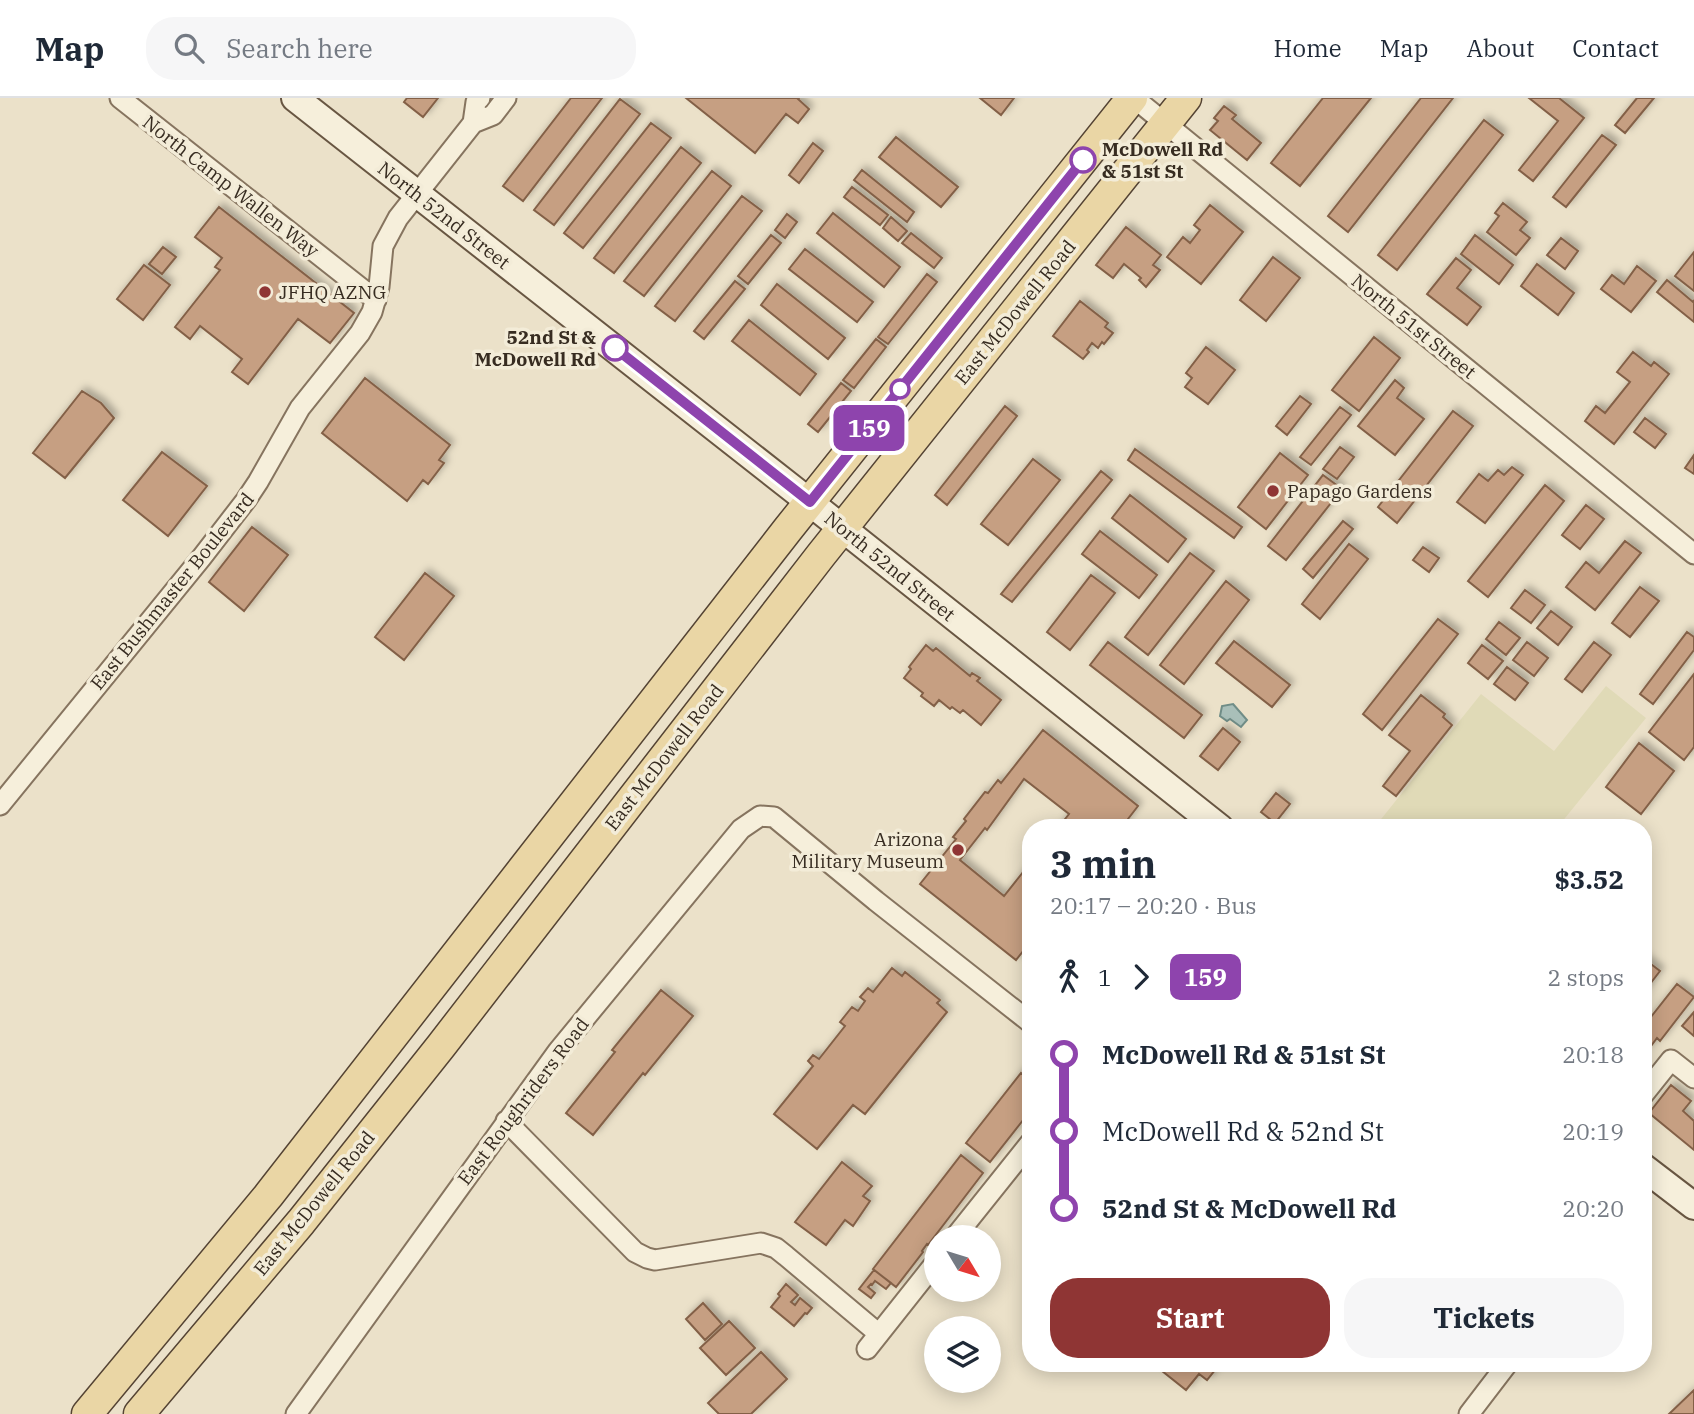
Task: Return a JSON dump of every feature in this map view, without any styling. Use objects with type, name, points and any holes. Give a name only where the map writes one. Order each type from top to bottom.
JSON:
[{"type":"main road","name":"North 52nd Street","points":[[295,98],[1209,819]]},
{"type":"main road","points":[[87,1414],[268,1196],[810,502],[1133,98]]},
{"type":"main road","name":"East McDowell Road","points":[[139,1414],[301,1222],[842,528],[1186,98]]},
{"type":"main road","points":[[1652,1180],[1694,1206]]},
{"type":"street","name":"North Camp Wallen Way","points":[[120,98],[376,300]]},
{"type":"street","points":[[472,124],[476,102],[480,98]]},
{"type":"street","points":[[472,124],[493,115],[506,98]]},
{"type":"street","name":"North 51st Street","points":[[1133,98],[1694,554]]},
{"type":"street","name":"East Bushmaster Boulevard","points":[[0,804],[202,557],[258,482],[300,408],[360,332],[372,312],[379,287],[383,246],[398,218],[472,124]]},
{"type":"street","name":"East Roughriders Road","points":[[296,1414],[558,1051],[741,829],[760,816],[774,817],[1022,1016]]},
{"type":"street","points":[[1652,1084],[1671,1060],[1694,1078]]},
{"type":"street","points":[[506,1121],[635,1252],[647,1258],[655,1260],[761,1242],[776,1248],[873,1342],[924,1277]]},
{"type":"street","points":[[965,1225],[1022,1153]]},
{"type":"street","points":[[1469,1414],[1497,1372]]},
{"type":"shaded area","points":[[1606,686],[1646,718],[1564,819],[1381,819],[1481,694],[1554,751]]},
{"type":"water","points":[[1233,704],[1247,720],[1241,727],[1220,716],[1222,706]]},
{"type":"building","points":[[407,98],[438,98],[423,117],[404,102]]},
{"type":"building","points":[[571,98],[602,98],[523,201],[503,186]]},
{"type":"building","points":[[686,98],[799,98],[809,109],[798,123],[786,114],[755,153]]},
{"type":"building","points":[[980,98],[1014,98],[1001,115]]},
{"type":"building","points":[[1323,98],[1371,98],[1300,186],[1271,163]]},
{"type":"building","points":[[1421,98],[1453,98],[1348,232],[1328,216]]},
{"type":"building","points":[[1529,98],[1559,98],[1584,118],[1533,181],[1519,170],[1558,121]]},
{"type":"building","points":[[1637,98],[1654,98],[1625,133],[1615,125]]},
{"type":"building","points":[[620,99],[640,114],[554,225],[534,210]]},
{"type":"building","points":[[1224,106],[1236,115],[1232,119],[1261,143],[1247,160],[1210,130],[1218,121],[1214,118]]},
{"type":"building","points":[[1484,120],[1503,135],[1397,270],[1378,255]]},
{"type":"building","points":[[651,123],[671,138],[583,248],[564,233]]},
{"type":"building","points":[[1602,135],[1616,145],[1566,207],[1553,197]]},
{"type":"building","points":[[896,137],[958,187],[941,207],[879,157]]},
{"type":"building","points":[[813,143],[823,151],[799,183],[789,175]]},
{"type":"building","points":[[681,147],[701,163],[614,273],[594,258]]},
{"type":"building","points":[[862,170],[914,212],[907,222],[854,180]]},
{"type":"building","points":[[712,171],[731,186],[644,296],[624,281]]},
{"type":"building","points":[[852,187],[888,215],[880,225],[844,197]]},
{"type":"building","points":[[742,196],[762,211],[675,321],[655,306]]},
{"type":"building","points":[[1503,203],[1527,222],[1520,230],[1530,238],[1516,255],[1487,232],[1499,216],[1495,213]]},
{"type":"building","points":[[1210,205],[1243,232],[1201,284],[1167,257],[1183,237],[1190,243],[1200,230],[1194,225]]},
{"type":"building","name":"JFHQ AZNG","points":[[219,207],[354,313],[330,343],[298,319],[248,384],[232,372],[242,359],[200,326],[190,339],[175,327],[220,270],[215,267],[222,258],[195,237]]},
{"type":"building","points":[[833,213],[900,267],[884,287],[817,233]]},
{"type":"building","points":[[787,214],[797,222],[785,238],[775,230]]},
{"type":"building","points":[[891,217],[907,231],[898,241],[883,228]]},
{"type":"building","points":[[1126,227],[1161,255],[1153,265],[1160,270],[1146,287],[1139,280],[1141,278],[1124,264],[1113,278],[1096,265]]},
{"type":"building","points":[[911,233],[942,258],[934,268],[902,243]]},
{"type":"building","points":[[771,235],[781,243],[748,284],[738,276]]},
{"type":"building","points":[[1475,235],[1513,265],[1499,284],[1461,254]]},
{"type":"building","points":[[1561,238],[1578,251],[1565,269],[1547,255]]},
{"type":"building","points":[[163,247],[176,257],[162,274],[149,264]]},
{"type":"building","points":[[805,249],[873,302],[857,322],[789,269]]},
{"type":"building","points":[[1694,252],[1694,291],[1675,276]]},
{"type":"building","points":[[1273,257],[1300,278],[1266,321],[1240,300]]},
{"type":"building","points":[[1456,258],[1471,270],[1457,288],[1481,307],[1467,325],[1427,294]]},
{"type":"building","points":[[1537,264],[1574,293],[1558,315],[1521,286]]},
{"type":"building","points":[[144,265],[170,285],[143,320],[117,299]]},
{"type":"building","points":[[1637,266],[1656,281],[1631,312],[1601,289],[1612,275],[1624,284]]},
{"type":"building","points":[[927,274],[937,282],[888,344],[878,337]]},
{"type":"building","points":[[1667,280],[1693,302],[1694,300],[1694,322],[1657,292]]},
{"type":"building","points":[[735,281],[745,289],[704,339],[694,331]]},
{"type":"building","points":[[777,284],[845,338],[828,359],[761,305]]},
{"type":"building","points":[[1080,301],[1108,323],[1105,327],[1113,333],[1098,348],[1092,343],[1083,359],[1053,336]]},
{"type":"building","points":[[749,320],[816,374],[800,395],[732,341]]},
{"type":"building","points":[[1374,337],[1400,358],[1359,411],[1332,390]]},
{"type":"building","points":[[876,339],[886,347],[854,388],[843,380]]},
{"type":"building","points":[[1206,347],[1235,370],[1208,404],[1185,387],[1192,378],[1186,373]]},
{"type":"building","points":[[1633,352],[1651,366],[1654,362],[1669,374],[1614,444],[1585,421],[1596,406],[1605,413],[1630,382],[1617,372]]},
{"type":"building","points":[[365,378],[450,445],[439,460],[444,463],[428,484],[423,480],[407,501],[322,433]]},
{"type":"building","points":[[1395,380],[1404,388],[1397,398],[1424,419],[1395,455],[1358,426]]},
{"type":"building","points":[[841,383],[851,391],[818,432],[808,424]]},
{"type":"building","points":[[82,391],[101,403],[114,418],[65,478],[33,453]]},
{"type":"building","points":[[1300,396],[1311,404],[1287,435],[1276,426]]},
{"type":"building","points":[[1005,406],[1017,416],[947,505],[935,495]]},
{"type":"building","points":[[1340,407],[1351,415],[1311,465],[1300,457]]},
{"type":"building","points":[[1453,411],[1473,426],[1397,523],[1378,507]]},
{"type":"building","points":[[1645,418],[1666,434],[1655,448],[1634,432]]},
{"type":"building","points":[[1340,447],[1354,457],[1337,479],[1323,469]]},
{"type":"building","points":[[1135,449],[1242,527],[1234,538],[1128,460]]},
{"type":"building","points":[[162,452],[207,486],[168,536],[123,500]]},
{"type":"building","name":"Papago Gardens","points":[[1280,453],[1308,475],[1266,529],[1238,507]]},
{"type":"building","points":[[1694,455],[1694,474],[1685,468]]},
{"type":"building","points":[[1033,459],[1060,480],[1008,545],[981,524]]},
{"type":"building","points":[[1512,467],[1523,475],[1485,523],[1457,502],[1479,474],[1488,481],[1498,470],[1504,475]]},
{"type":"building","points":[[1101,471],[1112,480],[1012,602],[1001,594]]},
{"type":"building","points":[[1323,475],[1342,489],[1286,560],[1268,546]]},
{"type":"building","points":[[1545,485],[1564,501],[1488,597],[1468,581]]},
{"type":"building","points":[[1130,495],[1186,539],[1168,562],[1112,518]]},
{"type":"building","points":[[1586,505],[1604,519],[1580,549],[1562,535]]},
{"type":"building","points":[[1343,521],[1353,529],[1313,578],[1303,569]]},
{"type":"building","points":[[252,527],[288,555],[244,611],[209,582]]},
{"type":"building","points":[[1100,531],[1157,575],[1139,598],[1082,554]]},
{"type":"building","points":[[1625,541],[1641,553],[1595,610],[1566,587],[1586,562],[1599,573]]},
{"type":"building","points":[[1349,544],[1368,559],[1320,619],[1302,604]]},
{"type":"building","points":[[1423,547],[1439,558],[1429,572],[1413,560]]},
{"type":"building","points":[[1190,553],[1214,571],[1148,655],[1125,637]]},
{"type":"building","points":[[425,573],[454,596],[404,660],[375,637]]},
{"type":"building","points":[[1091,575],[1115,593],[1070,650],[1047,632]]},
{"type":"building","points":[[1226,581],[1249,600],[1184,684],[1160,665]]},
{"type":"building","points":[[1640,587],[1659,601],[1630,637],[1612,623]]},
{"type":"building","points":[[1525,590],[1545,605],[1531,623],[1511,608]]},
{"type":"building","points":[[1551,611],[1572,627],[1558,645],[1537,628]]},
{"type":"building","points":[[1438,619],[1458,634],[1382,730],[1363,714]]},
{"type":"building","points":[[1499,622],[1520,638],[1506,655],[1486,639]]},
{"type":"building","points":[[1687,632],[1694,637],[1694,650],[1653,704],[1640,694]]},
{"type":"building","points":[[1234,641],[1290,685],[1272,707],[1216,663]]},
{"type":"building","points":[[1108,642],[1202,715],[1184,738],[1090,665]]},
{"type":"building","points":[[1527,642],[1548,658],[1534,676],[1513,660]]},
{"type":"building","points":[[1594,642],[1611,655],[1582,692],[1565,679]]},
{"type":"building","points":[[926,645],[933,651],[936,648],[970,676],[972,673],[980,678],[977,681],[1001,700],[981,725],[963,710],[960,713],[952,707],[950,709],[939,700],[934,706],[904,678]]},
{"type":"building","points":[[1482,645],[1503,661],[1488,679],[1468,663]]},
{"type":"building","points":[[1507,667],[1528,683],[1515,700],[1494,684]]},
{"type":"building","points":[[1694,674],[1694,747],[1684,760],[1649,732]]},
{"type":"building","points":[[1421,695],[1445,714],[1443,717],[1452,725],[1396,796],[1383,786],[1410,751],[1389,735]]},
{"type":"building","points":[[1223,728],[1240,742],[1218,770],[1200,756]]},
{"type":"building","name":"Arizona Military Museum","points":[[1043,730],[1138,806],[1128,819],[1065,819],[1069,814],[1024,779],[987,830],[985,828],[960,860],[1004,896],[1022,873],[1022,952],[1016,960],[920,884],[956,839],[953,837],[966,821],[964,819],[985,792],[988,793],[998,780],[1001,783]]},
{"type":"building","points":[[1639,743],[1674,771],[1641,814],[1606,787]]},
{"type":"building","points":[[1276,793],[1290,804],[1278,819],[1270,819],[1261,812]]},
{"type":"building","points":[[1652,965],[1660,971],[1652,981]]},
{"type":"building","points":[[892,968],[902,976],[905,972],[940,1000],[937,1003],[947,1012],[865,1114],[853,1105],[817,1149],[774,1114],[813,1066],[808,1061],[813,1055],[819,1059],[845,1026],[840,1022],[852,1007],[858,1011],[865,1001],[860,997],[868,988],[873,992]]},
{"type":"building","points":[[1677,984],[1694,997],[1660,1041],[1657,1038],[1652,1045],[1652,1016]]},
{"type":"building","points":[[661,990],[693,1016],[593,1135],[566,1113],[615,1052],[612,1050]]},
{"type":"building","points":[[1694,1012],[1694,1036],[1682,1026]]},
{"type":"building","points":[[1021,1073],[1022,1121],[990,1162],[966,1143]]},
{"type":"building","points":[[1671,1085],[1691,1101],[1683,1111],[1694,1121],[1694,1150],[1652,1115],[1652,1109]]},
{"type":"building","points":[[961,1155],[983,1173],[943,1225],[924,1225],[923,1252],[896,1287],[873,1269]]},
{"type":"building","points":[[842,1162],[872,1186],[863,1196],[870,1201],[853,1226],[845,1220],[826,1245],[795,1222]]},
{"type":"building","points":[[874,1270],[891,1283],[886,1289],[875,1281],[871,1284],[868,1287],[875,1293],[871,1298],[859,1289]]},
{"type":"building","points":[[786,1284],[798,1295],[791,1302],[795,1305],[800,1298],[812,1308],[794,1326],[771,1307]]},
{"type":"building","points":[[703,1303],[722,1324],[705,1340],[686,1319]]},
{"type":"building","points":[[729,1321],[755,1348],[726,1375],[700,1348]]},
{"type":"building","points":[[761,1352],[787,1379],[751,1414],[719,1414],[708,1403]]},
{"type":"building","points":[[1163,1372],[1213,1372],[1207,1380],[1199,1374],[1186,1390]]},
{"type":"building","points":[[1694,1390],[1694,1414],[1669,1414]]},
{"type":"bus line","name":"159","points":[[615,348],[810,502],[1083,160]]},
{"type":"place","name":"McDowell Rd & 51st St","points":[[1083,160]]},
{"type":"place","name":"JFHQ AZNG","points":[[265,292]]},
{"type":"place","name":"52nd St & McDowell Rd","points":[[615,348]]},
{"type":"place","name":"Papago Gardens","points":[[1273,491]]},
{"type":"place","name":"Arizona Military Museum","points":[[958,850]]}]
